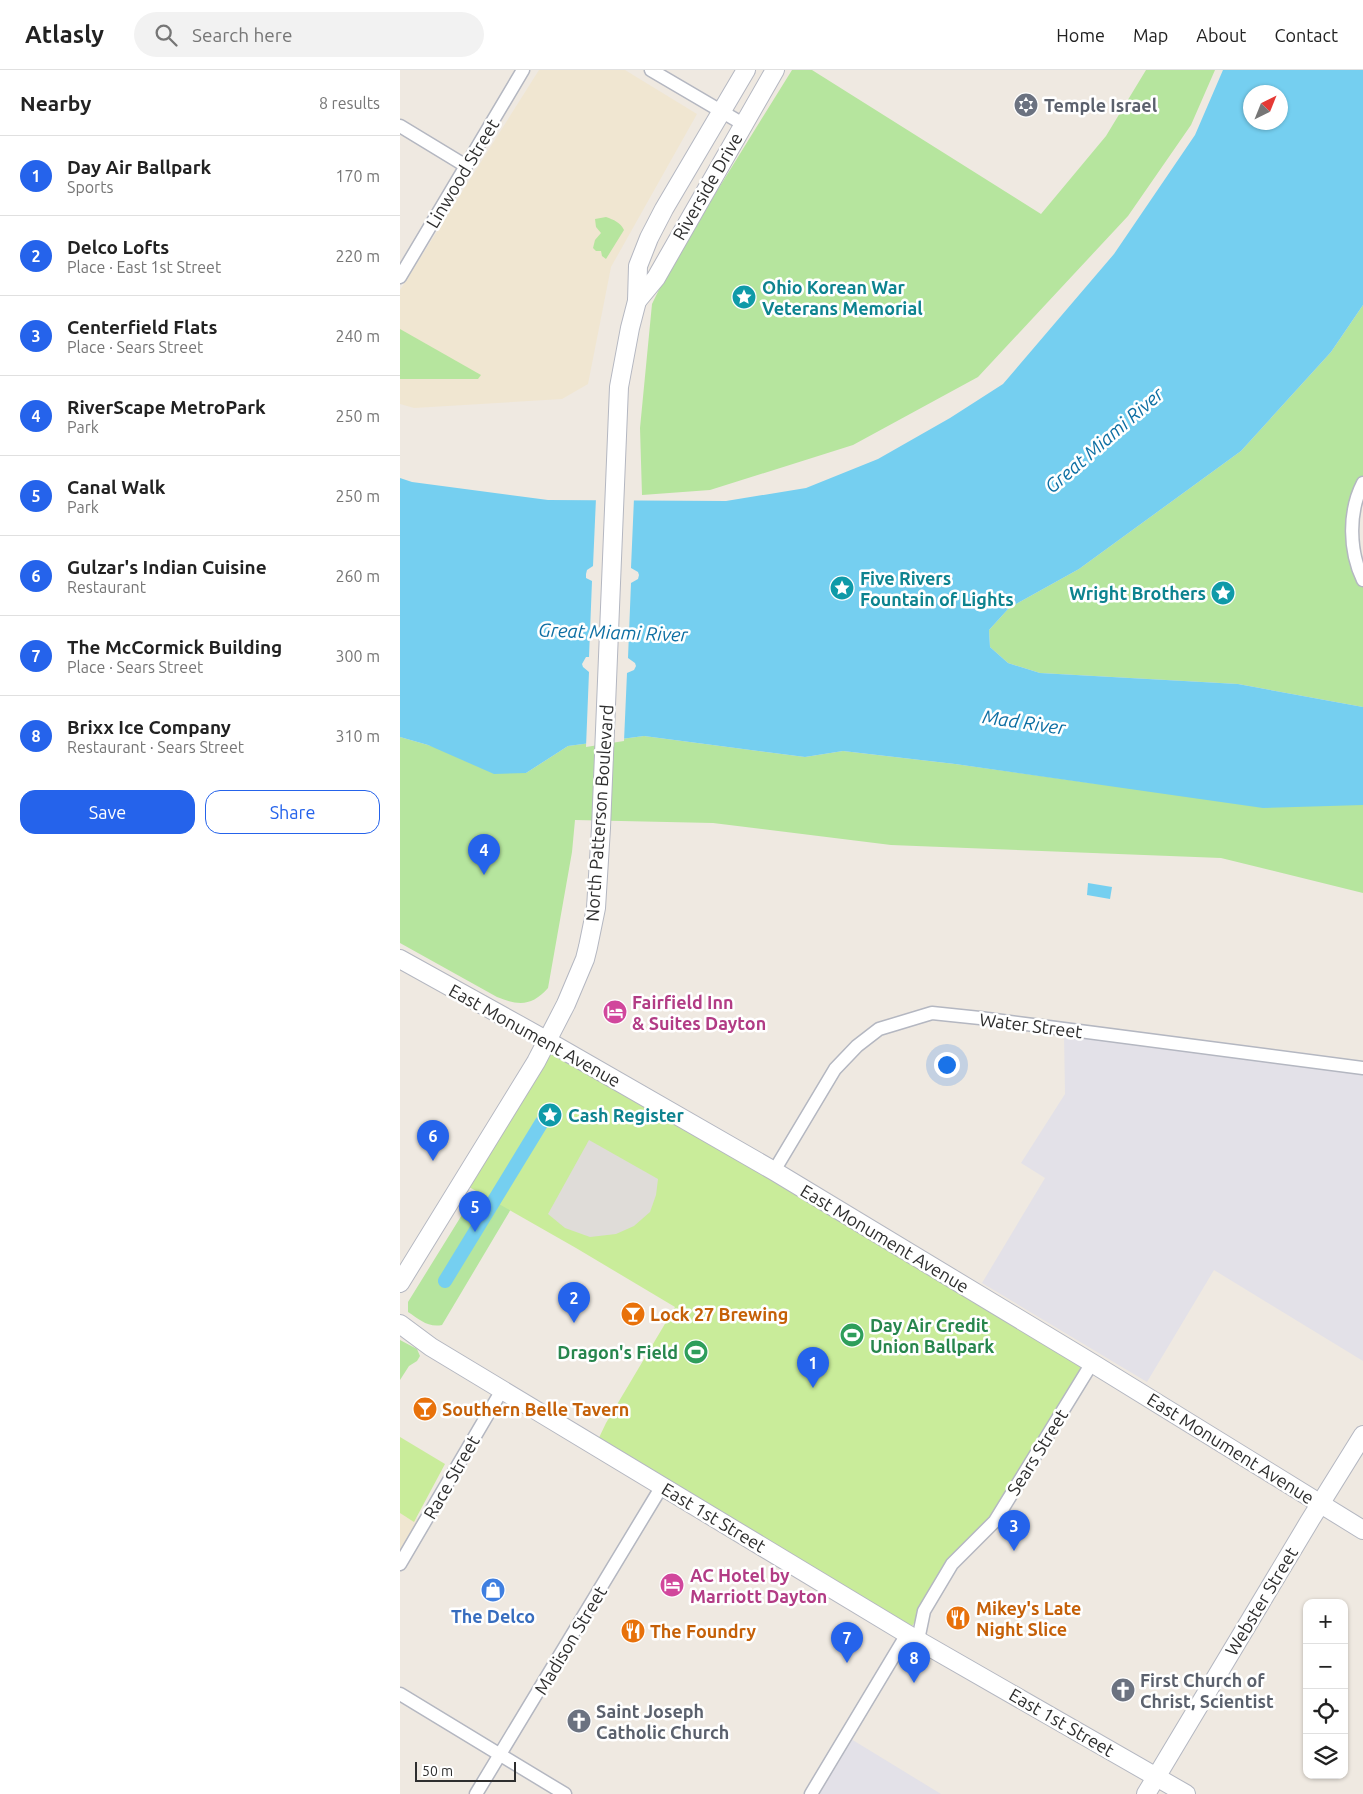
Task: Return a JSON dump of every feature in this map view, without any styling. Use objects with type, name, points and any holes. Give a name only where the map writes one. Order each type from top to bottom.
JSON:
[{"type":"main road","name":"Riverside Drive","points":[[619,412],[619,387],[623,363],[638,301],[638,266],[664,208],[746,70]]},
{"type":"main road","name":"Riverside Drive","points":[[638,301],[656,278],[742,124],[775,70]]},
{"type":"main road","name":"North Patterson Boulevard","points":[[400,1283],[531,1070],[566,1004],[585,960],[596,908],[601,828],[619,412]]},
{"type":"main road","name":"East Monument Avenue","points":[[400,959],[546,1040],[774,1171],[1092,1362],[1363,1530]]},
{"type":"main road","name":"East 1st Street","points":[[400,1324],[431,1347],[913,1637],[1186,1794]]},
{"type":"main road","name":"Webster Street","points":[[1146,1794],[1219,1670],[1363,1436]]},
{"type":"street","name":"Linwood Street","points":[[400,277],[523,70]]},
{"type":"street","points":[[651,70],[742,124]]},
{"type":"street","points":[[400,126],[466,166]]},
{"type":"street","points":[[1363,483],[1354,512],[1351,543],[1363,580]]},
{"type":"street","name":"Water Street","points":[[774,1171],[835,1069],[857,1046],[879,1028],[932,1013],[1363,1068]]},
{"type":"street","name":"Sears Street","points":[[811,1794],[913,1637],[924,1612],[952,1564],[995,1521],[1092,1362]]},
{"type":"street","name":"Race Street","points":[[400,1564],[502,1390]]},
{"type":"street","name":"Madison Street","points":[[476,1794],[662,1486]]},
{"type":"street","points":[[400,1694],[565,1794]]},
{"type":"shaded area","points":[[539,70],[625,70],[697,114],[611,267],[588,384],[562,399],[414,408],[400,404],[400,290]]},
{"type":"shaded area","points":[[1064,1033],[1363,1074],[1363,1361],[1214,1270],[1147,1382],[982,1283],[1045,1178],[1021,1163],[1065,1094]]},
{"type":"shaded area","points":[[589,1140],[658,1179],[656,1195],[650,1212],[634,1226],[616,1234],[590,1237],[565,1228],[548,1214]]},
{"type":"shaded area","points":[[400,1508],[420,1520],[400,1551]]},
{"type":"shaded area","points":[[851,1739],[941,1794],[818,1794]]},
{"type":"green space","points":[[792,70],[812,70],[1041,214],[1106,136],[1146,70],[1215,70],[1191,125],[1128,216],[978,377],[853,445],[710,490],[642,495],[640,428],[652,304],[671,265]]},
{"type":"green space","points":[[606,217],[619,223],[624,230],[606,259],[602,256],[601,251],[596,251],[593,248],[595,240],[601,233],[596,227],[595,219]]},
{"type":"green space","points":[[1363,305],[1363,483],[1354,512],[1363,580],[1363,707],[1238,684],[1040,673],[1008,663],[990,647],[989,630],[1009,608],[1079,569],[1241,451],[1331,352]]},
{"type":"green space","points":[[400,329],[481,375],[478,379],[400,379]]},
{"type":"green space","points":[[644,736],[805,757],[843,751],[1091,783],[1362,804],[1363,893],[1221,858],[891,845],[713,823],[575,820],[572,852],[548,988],[542,994],[525,1003],[512,1002],[497,997],[400,943],[400,737],[526,773],[568,746]]},
{"type":"green space","name":"Day Air Credit Union Ballpark","points":[[546,1040],[1092,1363],[995,1521],[952,1564],[907,1634],[596,1444],[606,1423],[675,1307],[462,1183]]},
{"type":"green space","points":[[589,1078],[442,1325],[428,1324],[408,1312],[408,1302],[486,1176]]},
{"type":"green space","points":[[400,1340],[417,1349],[420,1356],[417,1361],[409,1366],[400,1380]]},
{"type":"green space","points":[[400,1437],[445,1464],[414,1522],[400,1513]]},
{"type":"water","points":[[1223,70],[1363,70],[1363,305],[1331,352],[1241,451],[1079,569],[1009,608],[989,630],[990,647],[1008,663],[1040,673],[1238,684],[1363,707],[1363,805],[1263,808],[955,764],[843,751],[805,757],[644,736],[568,746],[526,773],[494,774],[428,745],[400,737],[400,478],[412,482],[548,500],[726,501],[806,488],[878,459],[950,418],[1003,384],[1114,254],[1195,135]]},
{"type":"water","points":[[1088,883],[1112,887],[1110,899],[1087,895]]},
{"type":"pier","points":[[596,498],[634,498],[631,568],[638,572],[639,575],[638,579],[631,583],[628,658],[636,666],[634,670],[627,673],[624,741],[586,747],[589,672],[582,664],[586,657],[589,657],[592,581],[586,578],[586,574],[587,570],[593,566]]},
{"type":"waterway","points":[[445,1281],[542,1122]]},
{"type":"place","name":"Temple Israel","points":[[1026,105]]},
{"type":"place","name":"Ohio Korean War Veterans Memorial","points":[[744,297]]},
{"type":"place","name":"Five Rivers Fountain of Lights","points":[[842,588]]},
{"type":"place","name":"Wright Brothers","points":[[1223,593]]},
{"type":"place","name":"RiverScape MetroPark","points":[[484,875]]},
{"type":"place","name":"Fairfield Inn & Suites Dayton","points":[[615,1012]]},
{"type":"place","name":"Cash Register","points":[[550,1115]]},
{"type":"place","name":"Gulzar's Indian Cuisine","points":[[433,1161]]},
{"type":"place","name":"Canal Walk","points":[[475,1232]]},
{"type":"place","name":"Lock 27 Brewing","points":[[633,1314]]},
{"type":"place","name":"Delco Lofts","points":[[574,1323]]},
{"type":"place","name":"Day Air Credit Union Ballpark","points":[[852,1335]]},
{"type":"place","name":"Dragon's Field","points":[[696,1352]]},
{"type":"place","name":"Day Air Ballpark","points":[[813,1388]]},
{"type":"place","name":"Southern Belle Tavern","points":[[425,1409]]},
{"type":"place","name":"Centerfield Flats","points":[[1014,1551]]},
{"type":"place","name":"AC Hotel by Marriott Dayton","points":[[672,1585]]},
{"type":"place","name":"The Delco","points":[[493,1590]]},
{"type":"place","name":"Mikey's Late Night Slice","points":[[958,1618]]},
{"type":"place","name":"The Foundry","points":[[633,1631]]},
{"type":"place","name":"The McCormick Building","points":[[847,1663]]},
{"type":"place","name":"Brixx Ice Company","points":[[914,1683]]},
{"type":"place","name":"First Church of Christ, Scientist","points":[[1123,1690]]},
{"type":"place","name":"Saint Joseph Catholic Church","points":[[579,1721]]},
{"type":"water label","name":"Great Miami River","points":[[1104,440]]},
{"type":"water label","name":"Great Miami River","points":[[613,632]]},
{"type":"water label","name":"Mad River","points":[[1024,722]]}]
